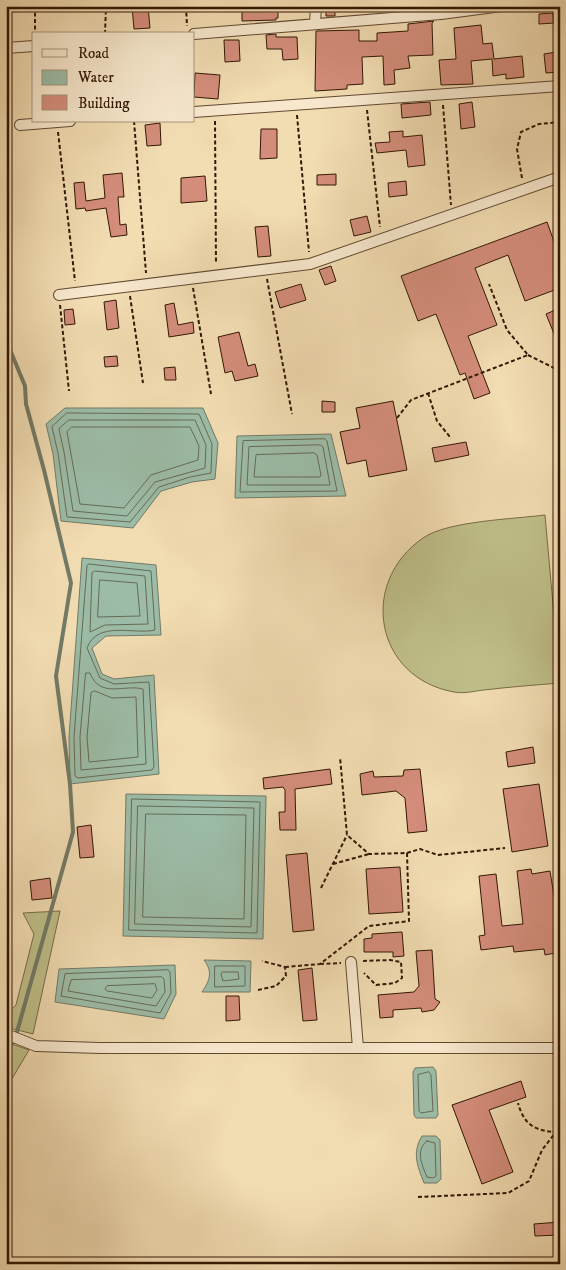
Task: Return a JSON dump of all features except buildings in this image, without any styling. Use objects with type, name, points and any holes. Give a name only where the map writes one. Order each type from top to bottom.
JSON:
[{"type":"street","points":[[314,24],[316,6]]},
{"type":"street","points":[[195,34],[441,14],[502,6]]},
{"type":"street","points":[[6,48],[32,46]]},
{"type":"street","points":[[195,112],[560,86]]},
{"type":"street","points":[[20,125],[57,122]]},
{"type":"street","points":[[59,295],[310,264],[560,178]]},
{"type":"street","points":[[352,962],[358,1048]]},
{"type":"street","points":[[6,1034],[36,1046],[560,1048]]},
{"type":"path","points":[[35,6],[35,32]]},
{"type":"path","points":[[105,32],[106,6]]},
{"type":"path","points":[[186,6],[188,32]]},
{"type":"path","points":[[442,95],[452,215]]},
{"type":"path","points":[[366,100],[382,239]]},
{"type":"path","points":[[296,105],[310,264]]},
{"type":"path","points":[[214,111],[216,276]]},
{"type":"path","points":[[57,122],[76,293]]},
{"type":"path","points":[[134,122],[146,284]]},
{"type":"path","points":[[524,190],[517,149],[521,132],[539,124],[560,122]]},
{"type":"path","points":[[265,270],[292,414]]},
{"type":"path","points":[[191,279],[211,394]]},
{"type":"path","points":[[489,284],[507,330],[528,355],[560,371]]},
{"type":"path","points":[[129,286],[143,383]]},
{"type":"path","points":[[59,295],[69,391]]},
{"type":"path","points":[[397,418],[411,400],[528,355]]},
{"type":"path","points":[[428,393],[437,421],[450,437]]},
{"type":"path","points":[[321,888],[348,835],[340,757]]},
{"type":"path","points":[[348,835],[369,854]]},
{"type":"path","points":[[333,864],[369,854],[407,853],[420,849],[438,855],[504,848]]},
{"type":"path","points":[[320,964],[370,926],[409,921],[407,853]]},
{"type":"path","points":[[262,961],[284,967],[320,964],[352,962],[390,960],[401,962],[402,978],[395,983],[376,985],[352,962]]},
{"type":"path","points":[[258,990],[276,986],[286,976],[284,967]]},
{"type":"path","points":[[418,1197],[508,1193],[529,1181],[542,1150],[556,1132],[540,1131],[530,1125],[520,1111],[518,1103]]},
{"type":"green space","points":[[545,515],[560,683],[458,693],[427,683],[407,668],[392,649],[384,627],[383,603],[389,579],[402,557],[423,538],[434,532],[464,524]]},
{"type":"green space","points":[[60,911],[33,1034],[6,1027],[6,1014],[16,1005],[34,934],[23,913]]},
{"type":"green space","points":[[6,1042],[29,1050],[6,1089]]},
{"type":"water","points":[[65,408],[203,408],[218,443],[215,479],[192,482],[161,491],[133,528],[61,521],[53,454],[46,424]]},
{"type":"water","points":[[331,434],[346,496],[235,498],[237,436]]},
{"type":"water","points":[[82,558],[156,565],[161,635],[106,636],[92,648],[102,674],[114,679],[154,675],[159,774],[70,784],[69,737]]},
{"type":"water","points":[[126,794],[266,796],[263,939],[123,936]]},
{"type":"water","points":[[204,960],[251,961],[250,992],[202,992],[209,976],[209,968]]},
{"type":"water","points":[[175,965],[176,994],[164,1019],[55,1002],[59,969]]},
{"type":"water","points":[[433,1067],[436,1071],[438,1115],[436,1118],[416,1118],[414,1115],[413,1072],[415,1068]]},
{"type":"water","points":[[422,1136],[436,1136],[440,1140],[441,1179],[437,1183],[424,1183],[419,1170],[416,1154]]},
{"type":"waterway","points":[[6,340],[25,386],[26,404],[71,583],[56,676],[70,784],[73,832],[17,1032]]},
{"type":"waterway","points":[[6,1057],[13,1041]]}]
